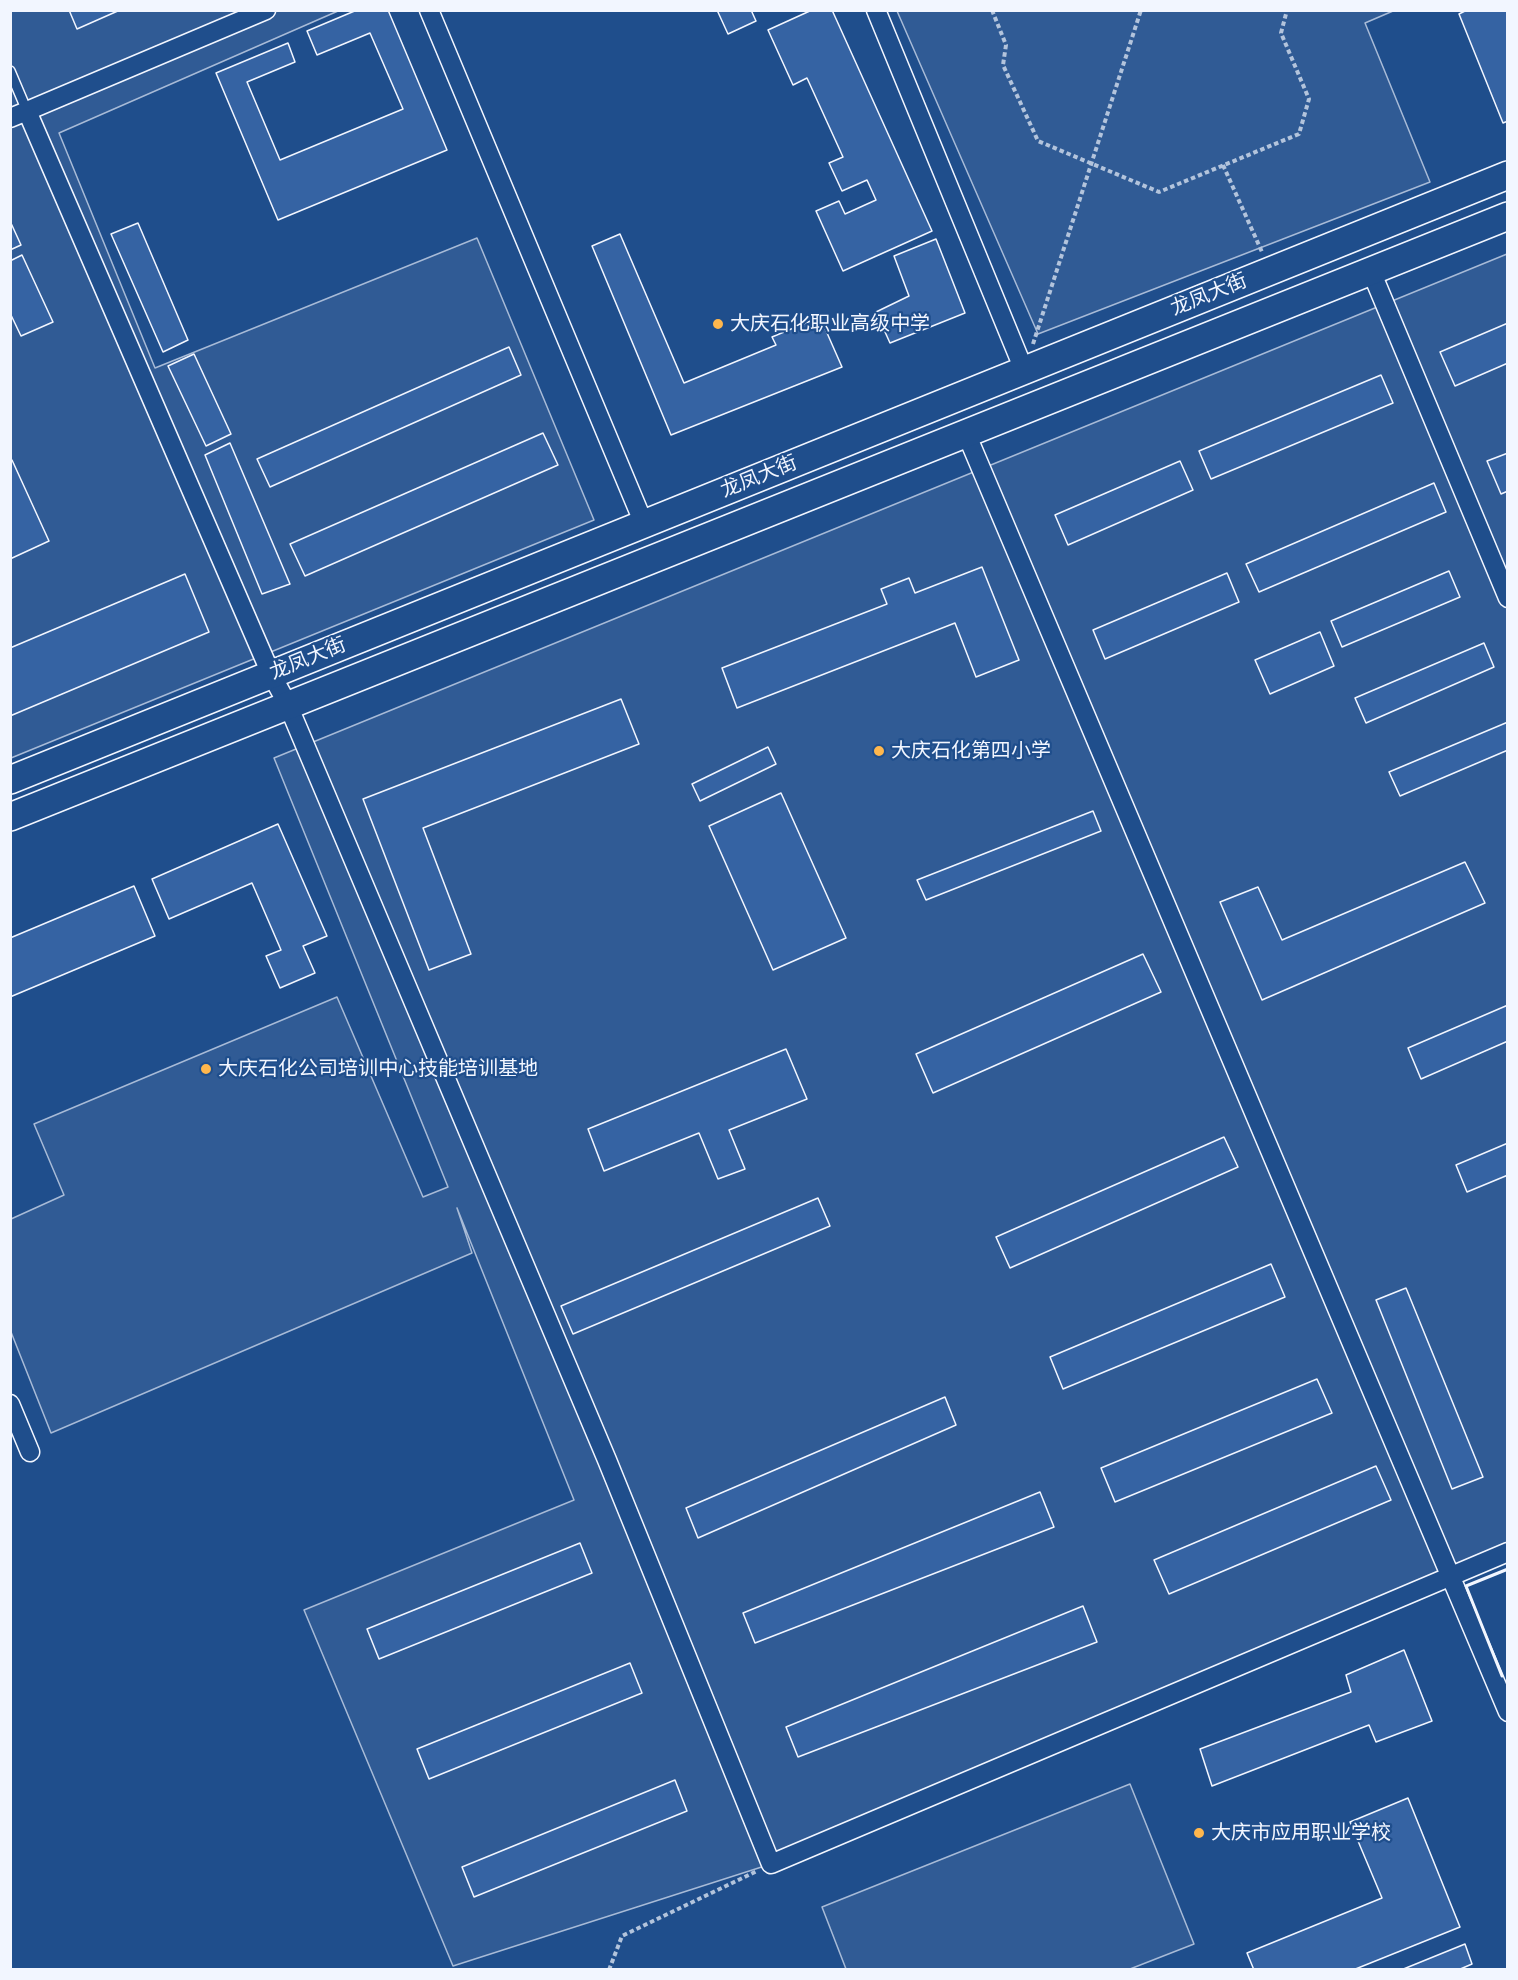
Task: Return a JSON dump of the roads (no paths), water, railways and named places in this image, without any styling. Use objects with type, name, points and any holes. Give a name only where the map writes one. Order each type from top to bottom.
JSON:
[{"type":"main road","name":"龙凤大街","points":[[10,780],[1508,175]]},
{"type":"main road","name":"龙凤大街","points":[[10,817],[1508,216]]},
{"type":"street","points":[[266,10],[19,114],[271,675],[288,705],[607,1460],[771,1864],[1508,1552]]},
{"type":"street","points":[[429,10],[644,524]]},
{"type":"street","points":[[876,10],[1024,370]]},
{"type":"street","points":[[1371,271],[1508,598]]},
{"type":"street","points":[[966,433],[1508,1712]]},
{"type":"street","points":[[10,1404],[30,1452]]},
{"type":"lane","points":[[10,71],[19,114]]},
{"type":"place","name":"大庆石化职业高级中学","points":[[718,324]]},
{"type":"place","name":"大庆石化第四小学","points":[[879,751]]},
{"type":"place","name":"大庆石化公司培训中心技能培训基地","points":[[206,1069]]},
{"type":"place","name":"大庆市应用职业学校","points":[[1199,1833]]}]
